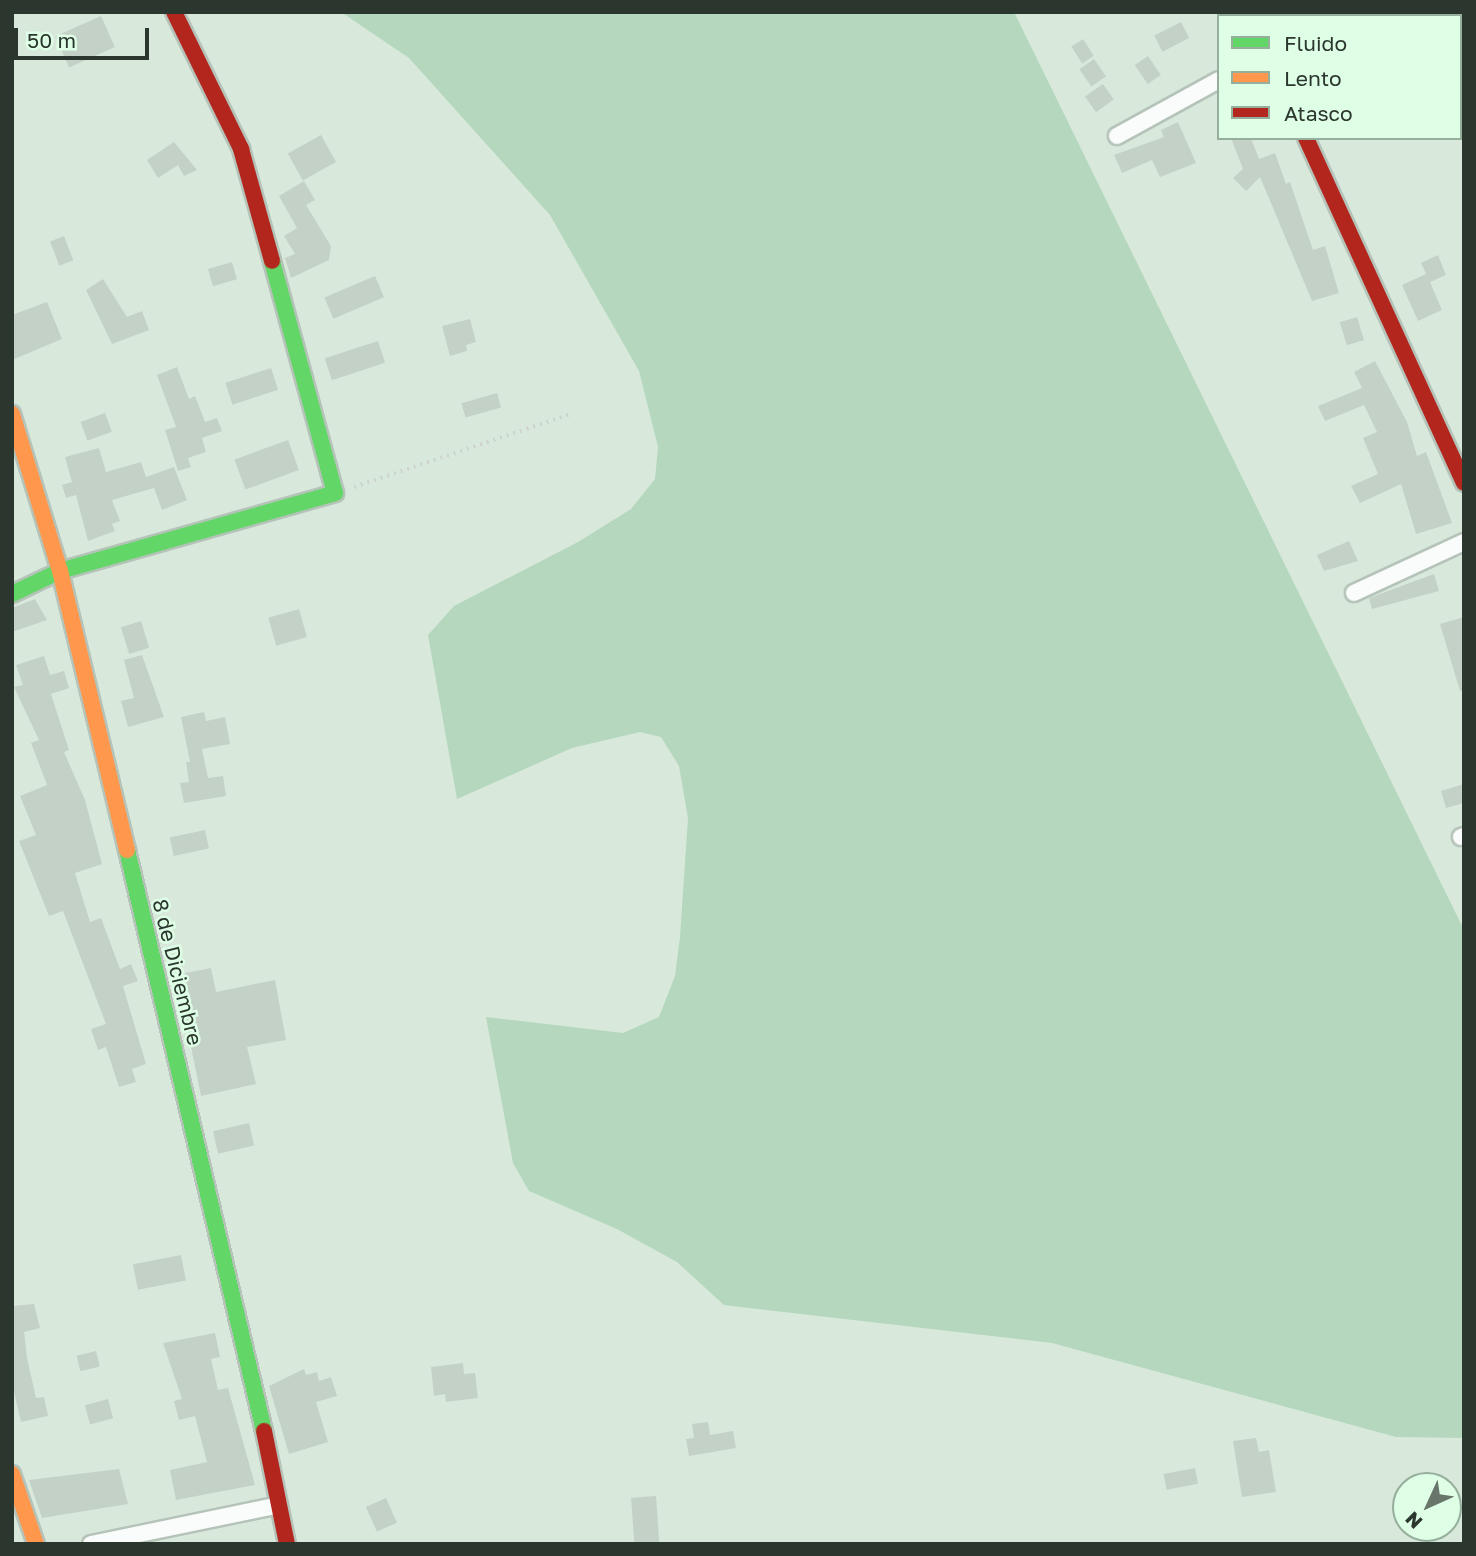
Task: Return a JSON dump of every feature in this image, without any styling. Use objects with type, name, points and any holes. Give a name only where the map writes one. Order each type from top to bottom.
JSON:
[{"type":"street","points":[[12,594],[60,571],[335,493],[241,149],[174,12]]},
{"type":"street","points":[[1117,136],[1217,81]]},
{"type":"street","points":[[1307,140],[1464,483]]},
{"type":"street","name":"8 de Diciembre","points":[[12,414],[60,571],[248,1352],[287,1544]]},
{"type":"street","points":[[1354,593],[1464,542]]},
{"type":"street","points":[[12,1474],[36,1544]]},
{"type":"street","points":[[91,1544],[279,1505]]},
{"type":"path","points":[[335,493],[570,414]]},
{"type":"green space","points":[[341,12],[1014,12],[1464,930],[1464,1438],[1396,1437],[1052,1343],[724,1305],[677,1262],[617,1229],[529,1191],[513,1163],[486,1017],[623,1033],[659,1017],[675,976],[680,937],[688,818],[679,766],[661,737],[640,732],[572,748],[457,799],[428,635],[454,606],[578,542],[631,509],[655,479],[658,447],[639,371],[550,215],[409,58]]},
{"type":"building","points":[[101,16],[115,47],[69,67],[55,36]]},
{"type":"building","points":[[1181,22],[1189,38],[1162,52],[1154,36]]},
{"type":"building","points":[[1083,39],[1094,56],[1082,63],[1071,47]]},
{"type":"building","points":[[1148,56],[1161,75],[1148,84],[1135,65]]},
{"type":"building","points":[[1094,59],[1106,76],[1091,87],[1079,69]]},
{"type":"building","points":[[1103,84],[1114,100],[1096,112],[1085,97]]},
{"type":"building","points":[[1178,122],[1196,163],[1160,177],[1152,160],[1122,173],[1114,155],[1164,137],[1161,130]]},
{"type":"building","points":[[321,135],[336,162],[303,181],[288,153]]},
{"type":"building","points":[[1232,140],[1252,140],[1259,159],[1275,153],[1286,184],[1290,182],[1313,250],[1325,246],[1339,293],[1312,301],[1260,177],[1246,191],[1233,178],[1243,169]]},
{"type":"building","points":[[174,142],[197,170],[184,176],[178,165],[158,178],[147,160]]},
{"type":"building","points":[[304,181],[315,200],[306,205],[331,246],[329,260],[291,278],[285,258],[295,254],[284,236],[297,228],[279,196]]},
{"type":"building","points":[[64,236],[73,260],[59,266],[50,241]]},
{"type":"building","points":[[1438,255],[1446,275],[1430,282],[1442,310],[1418,321],[1402,285],[1426,274],[1421,263]]},
{"type":"building","points":[[232,262],[237,279],[213,286],[208,269]]},
{"type":"building","points":[[375,276],[384,297],[333,319],[324,297]]},
{"type":"building","points":[[103,279],[127,317],[142,311],[149,330],[112,344],[86,290]]},
{"type":"building","points":[[47,302],[62,339],[12,360],[12,315]]},
{"type":"building","points":[[1357,317],[1364,340],[1347,345],[1340,322]]},
{"type":"building","points":[[470,319],[476,342],[466,345],[467,351],[450,356],[442,326]]},
{"type":"building","points":[[378,341],[385,363],[332,380],[325,358]]},
{"type":"building","points":[[1375,361],[1407,422],[1417,456],[1426,452],[1452,523],[1416,534],[1401,484],[1360,503],[1351,486],[1378,474],[1363,438],[1377,432],[1364,405],[1325,421],[1318,406],[1362,388],[1354,372]]},
{"type":"building","points":[[177,367],[189,399],[195,396],[205,422],[217,418],[222,431],[202,438],[206,452],[188,458],[191,467],[178,471],[165,430],[176,427],[157,375]]},
{"type":"building","points":[[271,368],[278,390],[232,405],[225,383]]},
{"type":"building","points":[[497,393],[501,407],[466,418],[461,403]]},
{"type":"building","points":[[105,413],[112,432],[87,441],[81,422]]},
{"type":"building","points":[[288,440],[299,470],[245,490],[234,459]]},
{"type":"building","points":[[99,448],[106,472],[141,462],[146,477],[174,467],[187,500],[162,510],[154,488],[112,500],[120,521],[112,524],[115,531],[88,541],[76,495],[66,498],[62,485],[72,482],[65,457]]},
{"type":"building","points":[[1349,541],[1358,561],[1324,571],[1317,555]]},
{"type":"building","points":[[1434,574],[1439,591],[1372,609],[1369,598]]},
{"type":"building","points":[[35,599],[47,620],[12,632],[12,608]]},
{"type":"building","points":[[299,609],[307,637],[276,646],[268,618]]},
{"type":"building","points":[[1464,617],[1464,690],[1460,691],[1440,624]]},
{"type":"building","points":[[141,621],[149,648],[129,654],[121,627]]},
{"type":"building","points":[[142,655],[164,717],[128,727],[121,701],[134,698],[124,660]]},
{"type":"building","points":[[44,656],[50,675],[64,671],[69,688],[51,694],[69,750],[64,752],[85,800],[102,864],[75,873],[90,922],[101,918],[120,969],[131,964],[138,981],[123,986],[146,1064],[132,1069],[136,1082],[119,1087],[106,1047],[98,1050],[91,1029],[106,1024],[63,911],[49,916],[19,841],[36,835],[20,796],[47,785],[31,743],[39,740],[14,687],[23,685],[16,665]]},
{"type":"building","points":[[204,712],[206,721],[225,717],[230,744],[202,749],[208,778],[223,776],[226,796],[184,803],[180,783],[189,782],[186,762],[190,762],[181,717]]},
{"type":"building","points":[[1464,784],[1464,803],[1446,808],[1441,791]]},
{"type":"building","points":[[205,830],[209,849],[174,856],[170,837]]},
{"type":"building","points":[[211,968],[216,992],[275,980],[286,1040],[247,1047],[256,1084],[201,1096],[181,997],[189,996],[185,973]]},
{"type":"building","points":[[249,1123],[254,1145],[218,1154],[213,1131]]},
{"type":"building","points":[[181,1255],[186,1281],[138,1290],[133,1264]]},
{"type":"building","points":[[34,1304],[40,1328],[24,1332],[27,1358],[36,1398],[44,1397],[48,1416],[21,1422],[12,1383],[12,1306]]},
{"type":"building","points":[[215,1333],[220,1357],[211,1359],[218,1390],[228,1388],[255,1485],[176,1500],[170,1470],[207,1462],[195,1416],[179,1420],[174,1401],[182,1399],[163,1343]]},
{"type":"building","points":[[96,1351],[100,1367],[80,1371],[77,1356]]},
{"type":"building","points":[[463,1363],[464,1374],[475,1373],[478,1398],[446,1402],[445,1394],[434,1396],[431,1367]]},
{"type":"building","points":[[304,1369],[306,1375],[317,1372],[319,1381],[331,1377],[337,1396],[316,1402],[328,1442],[289,1454],[269,1386]]},
{"type":"building","points":[[108,1399],[113,1418],[90,1425],[85,1405]]},
{"type":"building","points":[[708,1422],[710,1435],[733,1431],[736,1448],[689,1456],[686,1439],[694,1438],[692,1424]]},
{"type":"building","points":[[1256,1438],[1259,1452],[1269,1450],[1276,1492],[1242,1497],[1233,1441]]},
{"type":"building","points":[[1195,1468],[1198,1484],[1167,1490],[1164,1474]]},
{"type":"building","points":[[119,1469],[128,1504],[42,1518],[29,1480]]},
{"type":"building","points":[[656,1496],[659,1544],[634,1544],[631,1498]]},
{"type":"building","points":[[386,1498],[397,1523],[377,1532],[366,1507]]},
{"type":"traffic: fast","points":[[12,594],[60,571],[335,493],[272,261]]},
{"type":"traffic: fast","points":[[127,850],[264,1431]]},
{"type":"traffic: slow","points":[[12,414],[60,571],[127,850]]},
{"type":"traffic: slow","points":[[12,1474],[36,1544]]},
{"type":"traffic: jam","points":[[174,12],[241,149],[272,261]]},
{"type":"traffic: jam","points":[[1307,140],[1464,483]]},
{"type":"traffic: jam","points":[[264,1431],[287,1544]]}]
